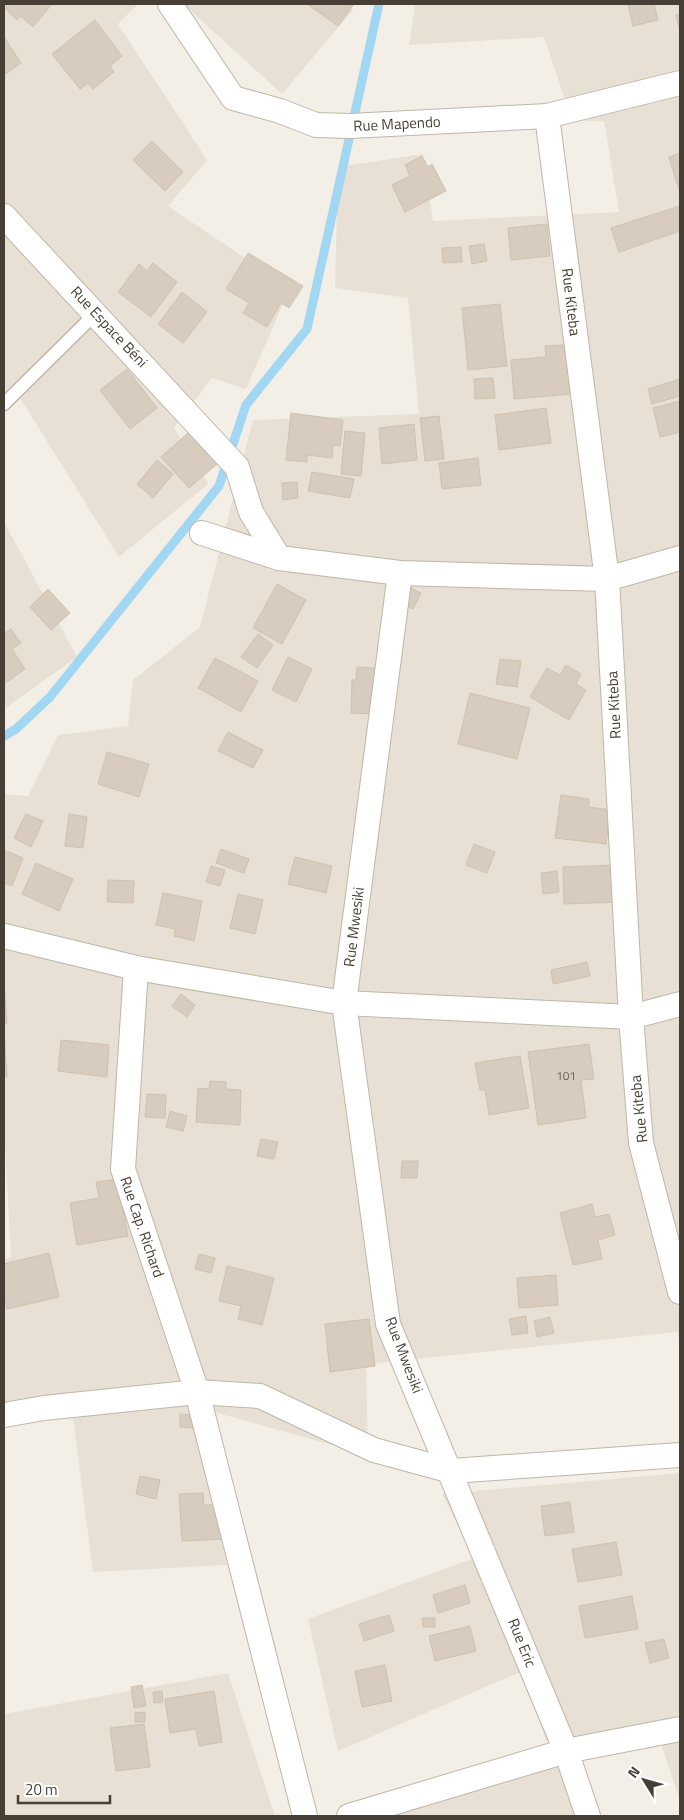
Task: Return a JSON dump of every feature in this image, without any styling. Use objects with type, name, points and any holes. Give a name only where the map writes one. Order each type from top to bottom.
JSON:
[{"type":"street","name":"Rue Mapendo","points":[[170,4],[233,98],[280,111],[316,125],[350,126],[547,116],[678,83]]},
{"type":"street","name":"Rue Kiteba","points":[[547,116],[607,579],[631,1016],[641,1143],[680,1292]]},
{"type":"street","name":"Rue Espace Béni","points":[[4,216],[237,467],[251,512],[278,558]]},
{"type":"street","points":[[202,533],[278,558],[400,573],[607,579],[680,558]]},
{"type":"street","name":"Rue Mwesiki","points":[[400,573],[344,1003],[388,1324],[451,1471]]},
{"type":"street","points":[[4,936],[136,968],[344,1003],[631,1016],[680,1004]]},
{"type":"street","name":"Rue Cap. Richard","points":[[136,968],[122,1169],[197,1392],[305,1816]]},
{"type":"street","points":[[4,1415],[44,1408],[197,1392],[260,1396],[374,1450],[451,1471],[680,1455]]},
{"type":"street","name":"Rue Eric","points":[[451,1471],[566,1751],[588,1816]]},
{"type":"street","points":[[349,1816],[566,1751],[680,1729]]},
{"type":"lane","points":[[4,404],[96,313]]},
{"type":"shaded area","points":[[4,4],[138,4],[118,24],[207,160],[168,206],[290,288],[246,389],[212,378],[174,428],[208,484],[119,557],[20,398],[4,411]]},
{"type":"shaded area","points":[[183,4],[346,4],[353,10],[282,94]]},
{"type":"shaded area","points":[[415,4],[680,4],[680,1342],[677,1332],[366,1364],[368,1455],[196,1407],[227,1565],[93,1572],[71,1403],[4,1414],[4,1260],[11,1257],[4,1126],[4,794],[28,796],[58,735],[128,726],[133,680],[200,627],[253,420],[419,414],[408,298],[335,288],[338,167],[423,154],[433,221],[619,212],[604,121],[572,121],[544,37],[409,45]]},
{"type":"shaded area","points":[[4,522],[77,657],[4,709]]},
{"type":"shaded area","points":[[680,1473],[680,1801],[654,1723],[546,1741],[523,1671],[338,1751],[308,1619],[474,1558],[442,1494]]},
{"type":"shaded area","points":[[228,1673],[275,1816],[4,1816],[4,1714]]},
{"type":"shaded area","points":[[561,1755],[581,1816],[379,1816]]},
{"type":"building","points":[[4,4],[52,4],[33,27],[21,16],[17,20],[4,8]]},
{"type":"building","points":[[307,4],[354,4],[338,26]]},
{"type":"building","points":[[628,4],[654,4],[658,20],[633,26]]},
{"type":"building","points":[[680,14],[680,32],[676,15]]},
{"type":"building","points":[[95,20],[122,56],[110,66],[114,72],[93,89],[88,83],[80,89],[52,54]]},
{"type":"building","points":[[4,37],[21,63],[4,75]]},
{"type":"building","points":[[152,141],[183,172],[165,191],[133,160]]},
{"type":"building","points":[[680,153],[680,193],[669,157]]},
{"type":"building","points":[[422,156],[428,167],[432,164],[446,191],[405,212],[392,185],[410,176],[405,165]]},
{"type":"building","points":[[680,206],[680,231],[619,252],[611,228]]},
{"type":"building","points":[[547,224],[550,256],[511,260],[508,228]]},
{"type":"building","points":[[484,244],[487,261],[472,264],[469,246]]},
{"type":"building","points":[[461,247],[462,262],[443,263],[442,248]]},
{"type":"building","points":[[248,253],[303,286],[289,308],[281,303],[267,327],[243,313],[249,303],[226,289]]},
{"type":"building","points":[[153,263],[177,282],[151,317],[118,292],[139,264],[147,271]]},
{"type":"building","points":[[182,292],[207,312],[183,343],[158,324]]},
{"type":"building","points":[[500,304],[507,366],[468,370],[462,308]]},
{"type":"building","points":[[566,345],[571,394],[514,399],[511,360],[546,357],[545,346]]},
{"type":"building","points":[[127,369],[157,408],[130,429],[100,390]]},
{"type":"building","points":[[493,378],[495,398],[475,399],[474,379]]},
{"type":"building","points":[[680,379],[680,396],[652,404],[648,389]]},
{"type":"building","points":[[680,401],[680,432],[660,437],[653,408]]},
{"type":"building","points":[[546,408],[551,443],[499,450],[495,415]]},
{"type":"building","points":[[291,413],[343,420],[340,446],[333,445],[332,458],[307,455],[307,462],[286,460]]},
{"type":"building","points":[[439,416],[444,459],[425,461],[420,418]]},
{"type":"building","points":[[414,424],[417,460],[382,464],[379,428]]},
{"type":"building","points":[[345,431],[365,433],[361,476],[341,474]]},
{"type":"building","points":[[189,432],[217,464],[189,488],[161,457]]},
{"type":"building","points":[[478,458],[481,485],[442,489],[439,463]]},
{"type":"building","points":[[157,460],[173,474],[153,498],[137,484]]},
{"type":"building","points":[[312,472],[354,479],[350,498],[308,491]]},
{"type":"building","points":[[297,482],[298,498],[283,500],[282,483]]},
{"type":"building","points":[[277,584],[306,600],[282,644],[253,628]]},
{"type":"building","points":[[403,584],[421,593],[413,609],[395,600]]},
{"type":"building","points":[[48,589],[70,613],[51,630],[30,607]]},
{"type":"building","points":[[11,629],[21,643],[12,649],[25,669],[4,684],[4,634]]},
{"type":"building","points":[[258,634],[273,645],[257,668],[241,657]]},
{"type":"building","points":[[288,657],[312,669],[296,702],[272,690]]},
{"type":"building","points":[[215,658],[258,681],[241,712],[198,688]]},
{"type":"building","points":[[500,659],[521,661],[517,687],[496,684]]},
{"type":"building","points":[[566,665],[581,674],[576,684],[586,690],[569,720],[530,697],[547,668],[560,675]]},
{"type":"building","points":[[357,667],[378,668],[376,714],[351,713],[352,680],[356,680]]},
{"type":"building","points":[[470,693],[530,708],[517,759],[458,744]]},
{"type":"building","points":[[228,732],[263,750],[253,768],[218,751]]},
{"type":"building","points":[[107,752],[149,764],[139,797],[98,784]]},
{"type":"building","points":[[561,795],[589,799],[589,807],[610,810],[606,844],[555,838]]},
{"type":"building","points":[[26,814],[43,821],[31,847],[14,838]]},
{"type":"building","points":[[69,814],[87,817],[83,848],[65,846]]},
{"type":"building","points":[[474,844],[495,852],[487,873],[466,865]]},
{"type":"building","points":[[221,849],[249,859],[244,873],[216,863]]},
{"type":"building","points":[[4,850],[23,858],[12,886],[4,883]]},
{"type":"building","points":[[295,857],[332,866],[326,893],[288,884]]},
{"type":"building","points":[[36,863],[73,879],[59,911],[22,894]]},
{"type":"building","points":[[620,865],[621,902],[564,904],[563,867]]},
{"type":"building","points":[[211,866],[225,870],[220,886],[206,882]]},
{"type":"building","points":[[557,871],[559,892],[543,894],[541,873]]},
{"type":"building","points":[[108,880],[134,881],[133,903],[107,902]]},
{"type":"building","points":[[163,893],[202,901],[194,941],[174,936],[175,929],[156,925]]},
{"type":"building","points":[[238,894],[263,900],[255,934],[230,928]]},
{"type":"building","points":[[587,962],[590,976],[553,984],[551,970]]},
{"type":"building","points":[[4,984],[7,1023],[4,1023]]},
{"type":"building","points":[[181,994],[195,1005],[187,1017],[172,1006]]},
{"type":"building","points":[[4,1031],[7,1077],[4,1077]]},
{"type":"building","points":[[61,1040],[109,1045],[107,1077],[58,1071]]},
{"type":"building","points":[[589,1044],[594,1079],[581,1080],[586,1118],[538,1125],[528,1052]]},
{"type":"building","points":[[520,1056],[529,1108],[489,1115],[485,1090],[480,1090],[475,1063]]},
{"type":"building","points":[[210,1081],[226,1082],[226,1089],[241,1090],[240,1125],[196,1122],[198,1088],[209,1089]]},
{"type":"building","points":[[147,1094],[166,1095],[165,1118],[145,1117]]},
{"type":"building","points":[[170,1111],[187,1116],[183,1131],[166,1127]]},
{"type":"building","points":[[261,1139],[278,1142],[274,1159],[257,1156]]},
{"type":"building","points":[[402,1161],[418,1161],[417,1178],[401,1178]]},
{"type":"building","points":[[118,1179],[128,1236],[77,1245],[70,1203],[99,1198],[96,1182]]},
{"type":"building","points":[[592,1204],[595,1217],[609,1214],[615,1235],[598,1240],[602,1259],[573,1265],[560,1213]]},
{"type":"building","points":[[49,1253],[59,1297],[7,1309],[4,1297],[4,1264]]},
{"type":"building","points":[[199,1254],[215,1258],[211,1273],[195,1269]]},
{"type":"building","points":[[227,1266],[274,1278],[262,1325],[238,1319],[241,1306],[219,1301]]},
{"type":"building","points":[[556,1275],[558,1305],[519,1308],[517,1278]]},
{"type":"building","points":[[526,1316],[528,1333],[512,1335],[509,1319]]},
{"type":"building","points":[[550,1317],[554,1333],[537,1337],[534,1321]]},
{"type":"building","points":[[369,1319],[375,1366],[330,1372],[325,1324]]},
{"type":"building","points":[[180,1414],[193,1415],[193,1428],[180,1427]]},
{"type":"building","points":[[140,1476],[160,1480],[156,1499],[136,1494]]},
{"type":"building","points":[[203,1493],[204,1505],[222,1504],[224,1539],[182,1541],[179,1494]]},
{"type":"building","points":[[570,1502],[574,1532],[545,1536],[541,1506]]},
{"type":"building","points":[[616,1542],[622,1575],[578,1582],[572,1549]]},
{"type":"building","points":[[465,1585],[470,1603],[438,1613],[433,1595]]},
{"type":"building","points":[[632,1596],[638,1629],[585,1638],[579,1606]]},
{"type":"building","points":[[389,1615],[394,1631],[364,1641],[359,1624]]},
{"type":"building","points":[[422,1618],[435,1618],[435,1627],[423,1627]]},
{"type":"building","points":[[470,1626],[476,1651],[435,1661],[429,1636]]},
{"type":"building","points":[[664,1639],[669,1658],[650,1663],[645,1643]]},
{"type":"building","points":[[385,1665],[392,1701],[362,1707],[355,1671]]},
{"type":"building","points":[[142,1685],[146,1706],[134,1708],[131,1687]]},
{"type":"building","points":[[162,1691],[163,1702],[154,1703],[153,1692]]},
{"type":"building","points":[[214,1691],[222,1742],[199,1746],[196,1729],[170,1733],[165,1699]]},
{"type":"building","points":[[145,1712],[145,1722],[135,1722],[135,1713]]},
{"type":"building","points":[[144,1724],[150,1767],[116,1771],[110,1728]]},
{"type":"waterway","points":[[4,736],[16,729],[50,697],[219,486],[246,405],[307,329],[379,4]]}]
